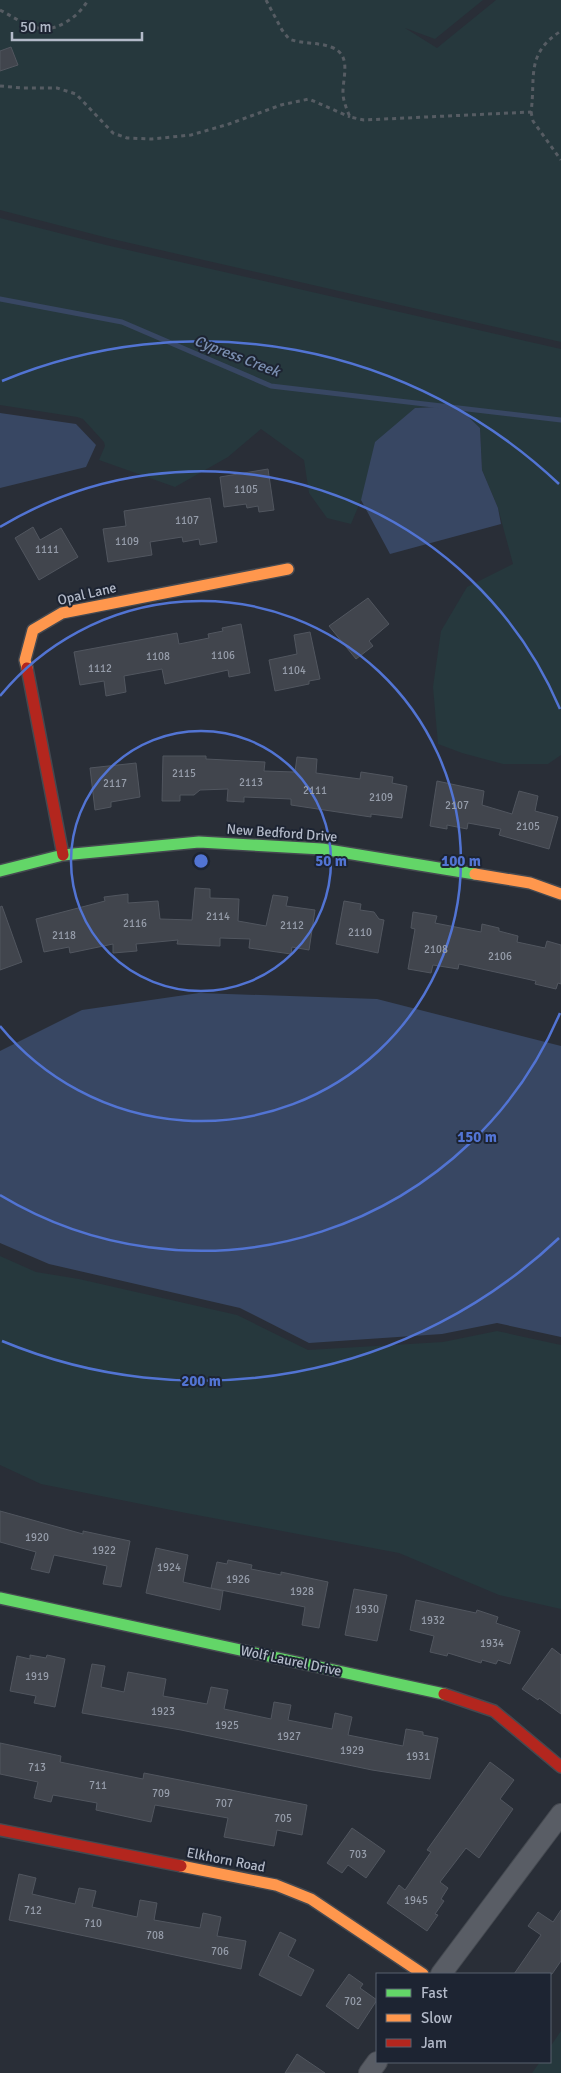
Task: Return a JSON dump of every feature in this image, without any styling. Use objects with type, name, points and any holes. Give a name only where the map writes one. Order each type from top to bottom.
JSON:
[{"type":"street","name":"Opal Lane","points":[[63,855],[25,660],[33,630],[62,613],[288,569]]},
{"type":"street","name":"New Bedford Drive","points":[[0,871],[63,855],[199,842],[322,850],[530,883],[561,894]]},
{"type":"street","name":"Wolf Laurel Drive","points":[[0,1598],[451,1695],[494,1711],[561,1767]]},
{"type":"street","points":[[442,1973],[561,1814]]},
{"type":"street","name":"Elkhorn Road","points":[[0,1830],[276,1885],[311,1898],[422,1973]]},
{"type":"street","points":[[369,2073],[377,2063]]},
{"type":"path","points":[[0,10],[37,29],[50,29],[72,18],[83,9],[88,0]]},
{"type":"path","points":[[266,0],[289,39],[334,48],[342,56],[346,70],[343,95],[350,117]]},
{"type":"path","points":[[561,31],[545,44],[533,66],[533,101],[531,112],[533,121],[561,160]]},
{"type":"path","points":[[0,86],[58,88],[76,94],[113,133],[127,138],[152,139],[190,135],[230,124],[282,105],[308,99],[350,117],[364,120],[531,112]]},
{"type":"shaded area","points":[[0,0],[483,0],[435,39],[405,28],[437,48],[496,0],[561,0],[561,342],[108,238],[0,210]]},
{"type":"shaded area","points":[[0,218],[106,245],[561,349],[561,755],[548,764],[503,764],[462,753],[438,744],[433,687],[441,631],[467,587],[513,564],[498,508],[482,470],[480,428],[457,406],[415,408],[361,500],[351,524],[327,518],[309,493],[304,460],[261,429],[228,457],[175,487],[99,460],[105,446],[104,442],[83,419],[0,405]]},
{"type":"shaded area","points":[[0,1256],[36,1272],[79,1279],[237,1315],[308,1350],[443,1342],[497,1331],[561,1345],[561,1609],[499,1595],[399,1553],[41,1484],[0,1465]]},
{"type":"shaded area","points":[[561,2031],[561,2073],[532,2073],[539,2063],[551,2063],[551,2046]]},
{"type":"water","points":[[457,406],[480,428],[482,470],[498,508],[501,524],[390,554],[361,500],[375,442],[415,408]]},
{"type":"water","points":[[0,413],[76,424],[96,445],[86,467],[0,488]]},
{"type":"water","points":[[199,993],[377,999],[561,1046],[561,1337],[497,1323],[442,1334],[309,1343],[240,1308],[49,1264],[0,1243],[0,1051],[82,1010]]},
{"type":"building","points":[[11,47],[18,65],[0,71],[0,51]]},
{"type":"building","points":[[268,469],[274,510],[259,512],[258,506],[247,508],[246,504],[224,507],[220,477]]},
{"type":"building","points":[[210,498],[217,542],[200,545],[199,539],[183,542],[182,537],[150,542],[152,555],[108,562],[103,529],[126,526],[124,511]]},
{"type":"building","points":[[33,527],[40,540],[61,528],[78,557],[39,580],[15,538]]},
{"type":"building","points":[[368,598],[389,624],[369,641],[373,646],[356,659],[329,626]]},
{"type":"building","points":[[241,624],[250,673],[229,677],[228,670],[165,684],[162,669],[124,676],[126,692],[106,696],[104,681],[80,685],[74,652],[177,633],[179,644],[209,638],[208,634],[223,631],[222,628]]},
{"type":"building","points":[[310,632],[320,679],[309,681],[309,684],[275,691],[269,660],[297,654],[294,635]]},
{"type":"building","points":[[163,756],[206,756],[206,759],[265,762],[264,771],[295,772],[297,757],[317,759],[316,773],[360,779],[361,772],[393,777],[392,783],[407,786],[402,818],[371,814],[371,817],[291,805],[291,799],[244,797],[244,802],[227,801],[228,789],[200,790],[194,795],[180,795],[180,801],[162,801]]},
{"type":"building","points":[[136,763],[140,797],[111,802],[111,807],[95,810],[90,768]]},
{"type":"building","points":[[437,781],[484,791],[482,805],[512,814],[519,791],[538,796],[535,811],[558,817],[549,849],[499,835],[501,829],[468,823],[467,829],[447,825],[447,829],[430,826]]},
{"type":"building","points":[[195,888],[210,889],[210,898],[239,899],[238,921],[266,926],[273,895],[288,897],[286,906],[315,910],[309,950],[292,947],[291,954],[249,948],[250,939],[220,938],[220,946],[177,944],[178,940],[136,944],[137,951],[113,953],[113,944],[70,953],[69,947],[44,952],[36,919],[105,901],[104,897],[128,894],[128,903],[158,901],[160,919],[192,920]]},
{"type":"building","points":[[344,901],[361,904],[360,910],[374,912],[379,919],[384,920],[378,953],[336,944]]},
{"type":"building","points":[[2,906],[22,962],[0,970],[0,907]]},
{"type":"building","points":[[413,912],[437,916],[435,923],[481,932],[482,924],[499,928],[499,931],[518,936],[517,942],[545,948],[547,941],[561,945],[561,984],[558,983],[556,989],[535,984],[536,981],[459,964],[458,969],[433,965],[431,973],[408,969],[415,929],[411,928]]},
{"type":"building","points":[[0,1511],[83,1534],[83,1531],[130,1541],[121,1587],[103,1584],[107,1566],[54,1555],[49,1573],[31,1569],[36,1552],[0,1542]]},
{"type":"building","points":[[156,1548],[188,1555],[183,1582],[223,1591],[220,1610],[146,1593]]},
{"type":"building","points":[[228,1560],[252,1565],[251,1569],[281,1575],[281,1572],[328,1582],[319,1628],[302,1625],[305,1607],[211,1588],[217,1562],[227,1564]]},
{"type":"building","points":[[354,1589],[387,1595],[377,1641],[345,1635]]},
{"type":"building","points":[[416,1600],[476,1613],[477,1610],[498,1617],[496,1623],[520,1631],[510,1664],[498,1660],[496,1664],[482,1660],[481,1663],[448,1653],[447,1656],[430,1652],[434,1636],[410,1630]]},
{"type":"building","points":[[552,1648],[561,1655],[561,1714],[539,1698],[538,1700],[522,1689]]},
{"type":"building","points":[[30,1655],[46,1658],[47,1655],[65,1659],[55,1707],[34,1703],[36,1696],[10,1691],[17,1656],[30,1659]]},
{"type":"building","points":[[92,1664],[105,1666],[101,1687],[124,1692],[128,1672],[166,1679],[163,1696],[207,1704],[211,1687],[228,1690],[224,1709],[271,1719],[274,1702],[291,1705],[288,1720],[332,1729],[335,1713],[352,1717],[348,1735],[403,1746],[406,1729],[423,1732],[423,1735],[438,1738],[430,1779],[372,1770],[181,1730],[82,1713]]},
{"type":"building","points":[[0,1743],[61,1756],[60,1762],[143,1779],[144,1773],[307,1805],[302,1835],[277,1830],[274,1846],[224,1837],[228,1818],[155,1805],[151,1822],[96,1810],[97,1803],[53,1795],[51,1802],[34,1798],[38,1782],[0,1774]]},
{"type":"building","points":[[490,1762],[514,1780],[500,1799],[513,1809],[479,1858],[466,1848],[440,1882],[448,1888],[441,1899],[444,1901],[435,1914],[438,1915],[427,1931],[387,1903],[399,1885],[405,1890],[431,1852],[427,1850]]},
{"type":"building","points":[[352,1828],[385,1851],[366,1878],[348,1865],[342,1873],[327,1863]]},
{"type":"building","points":[[19,1874],[36,1878],[32,1894],[75,1904],[79,1888],[96,1891],[92,1907],[137,1917],[140,1900],[157,1903],[154,1920],[200,1928],[203,1913],[221,1917],[217,1936],[246,1941],[241,1969],[9,1920]]},
{"type":"building","points":[[561,1910],[561,1961],[552,1974],[515,1973],[541,1935],[528,1926],[538,1912],[553,1922]]},
{"type":"building","points":[[280,1932],[296,1940],[288,1956],[314,1970],[301,1996],[259,1975]]},
{"type":"building","points":[[349,1974],[363,1984],[360,1988],[376,1999],[358,2029],[326,2006]]},
{"type":"building","points":[[297,2054],[325,2073],[285,2073]]},
{"type":"waterway","name":"Cypress Creek","points":[[0,299],[122,322],[271,386],[561,420]]},
{"type":"traffic: fast","points":[[0,871],[63,855],[199,842],[322,849],[475,874]]},
{"type":"traffic: fast","points":[[0,1598],[444,1694]]},
{"type":"traffic: slow","points":[[27,668],[25,660],[33,630],[62,613],[288,569]]},
{"type":"traffic: slow","points":[[475,874],[530,883],[561,894]]},
{"type":"traffic: slow","points":[[181,1866],[276,1885],[311,1899],[422,1973]]},
{"type":"traffic: jam","points":[[27,668],[63,855]]},
{"type":"traffic: jam","points":[[444,1694],[494,1711],[561,1767]]},
{"type":"traffic: jam","points":[[0,1830],[181,1866]]}]
